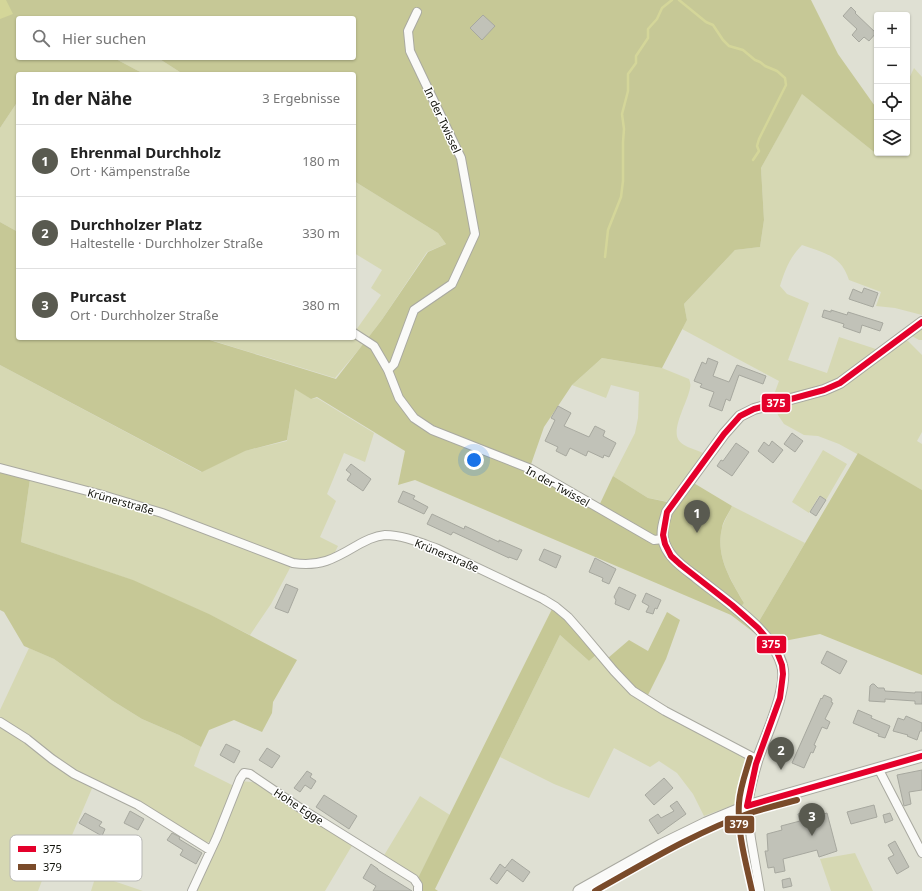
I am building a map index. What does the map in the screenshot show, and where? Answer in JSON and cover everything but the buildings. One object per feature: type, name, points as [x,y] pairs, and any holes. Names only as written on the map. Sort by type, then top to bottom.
[{"type":"main road","points":[[579,891],[660,845],[706,823],[747,806],[922,756]]},
{"type":"street","name":"In der Twissel","points":[[388,370],[394,364],[414,310],[452,284],[475,234],[461,158],[410,51],[408,31],[418,12]]},
{"type":"street","points":[[760,891],[750,839],[747,806],[749,791],[758,760],[782,690],[784,677],[783,667],[780,657],[770,641],[752,622],[672,557],[663,539],[664,523],[667,512],[724,434],[740,416],[754,409],[824,390],[840,383],[922,322]]},
{"type":"street","name":"In der Twissel","points":[[356,334],[374,346],[388,370],[399,398],[414,418],[432,430],[531,469],[654,540],[663,539]]},
{"type":"street","name":"Krünerstraße","points":[[0,468],[162,512],[293,563],[310,565],[325,562],[365,541],[385,535],[401,537],[438,549],[543,599],[556,607],[568,617],[632,691],[758,760]]},
{"type":"street","points":[[0,722],[27,739],[74,774],[138,805],[210,850]]},
{"type":"street","points":[[878,768],[922,853]]},
{"type":"street","name":"Hohe Egge","points":[[192,891],[217,837],[240,779],[244,773],[250,774],[300,808],[414,880],[418,886],[418,891]]},
{"type":"shaded area","points":[[0,0],[811,0],[838,54],[874,105],[874,152],[802,94],[761,168],[764,220],[760,247],[735,250],[684,304],[687,320],[662,368],[602,358],[572,385],[544,427],[529,470],[597,510],[613,476],[648,498],[677,504],[692,482],[732,506],[723,525],[720,538],[722,558],[729,577],[744,603],[735,614],[765,641],[731,615],[415,480],[398,485],[405,451],[317,397],[311,399],[295,389],[287,440],[245,451],[202,472],[0,365],[0,222],[16,231],[16,340],[209,340],[336,379],[381,321],[428,252],[446,244],[438,233],[356,182],[356,72],[180,72],[161,60],[356,60],[356,16],[16,16],[16,60],[118,60],[140,72],[16,72],[16,104],[0,128]]},
{"type":"shaded area","points":[[0,0],[6,0],[13,14],[0,19]]},
{"type":"shaded area","points":[[118,60],[161,60],[180,72],[140,72]]},
{"type":"shaded area","points":[[914,68],[922,77],[922,315],[895,308],[876,306],[881,292],[849,280],[841,265],[831,256],[802,245],[788,264],[780,286],[787,294],[809,303],[788,360],[827,373],[839,337],[879,350],[832,383],[772,400],[779,381],[682,329],[687,320],[684,304],[735,250],[760,247],[764,220],[761,168],[802,93],[874,152],[874,156],[910,156],[910,77]]},
{"type":"shaded area","points":[[16,104],[16,231],[0,222],[0,128]]},
{"type":"shaded area","points":[[356,182],[438,233],[446,244],[427,252],[381,321],[367,339],[356,330],[381,295],[371,288],[382,270],[356,254]]},
{"type":"shaded area","points":[[922,326],[922,340],[910,335]]},
{"type":"shaded area","points":[[356,336],[366,341],[335,378],[211,340],[356,340]]},
{"type":"shaded area","points":[[903,341],[908,341],[922,355],[922,432],[917,441],[922,444],[922,490],[839,444],[818,436],[804,435],[784,424],[776,409],[778,406],[813,397]]},
{"type":"shaded area","points":[[602,358],[662,368],[689,379],[689,393],[677,428],[678,439],[690,448],[705,454],[670,502],[648,498],[613,476],[635,433],[638,418],[639,392],[611,385],[606,398],[572,385]]},
{"type":"shaded area","points":[[0,365],[201,472],[244,451],[287,441],[295,388],[311,399],[317,398],[374,433],[365,462],[344,453],[327,494],[336,501],[320,537],[338,546],[334,554],[309,561],[292,559],[159,508],[0,465]]},
{"type":"shaded area","points":[[823,450],[847,464],[826,500],[819,496],[809,513],[792,502]]},
{"type":"shaded area","points":[[858,453],[922,490],[922,675],[820,634],[779,642],[758,623]]},
{"type":"shaded area","points":[[0,472],[30,479],[21,542],[133,580],[209,614],[297,660],[273,702],[272,713],[262,732],[234,720],[209,730],[201,747],[179,735],[142,719],[113,701],[54,659],[24,646],[4,612],[0,610]]},
{"type":"shaded area","points":[[30,479],[152,513],[291,566],[271,604],[250,635],[208,614],[132,580],[21,542]]},
{"type":"shaded area","points":[[732,506],[805,543],[758,623],[739,609],[744,603],[729,577],[722,558],[720,538],[722,528]]},
{"type":"shaded area","points":[[552,609],[565,619],[596,655],[589,661],[560,635],[435,889],[438,891],[420,891],[419,876]]},
{"type":"shaded area","points":[[667,612],[680,620],[666,659],[647,697],[636,689],[608,658],[629,640],[648,651]]},
{"type":"shaded area","points":[[560,635],[589,661],[596,655],[621,685],[640,701],[750,759],[751,766],[742,795],[736,804],[704,816],[693,794],[677,773],[659,761],[650,767],[614,748],[589,798],[554,784],[500,757]]},
{"type":"shaded area","points":[[29,648],[54,659],[113,701],[142,719],[179,735],[201,747],[194,766],[234,786],[212,841],[206,843],[75,772],[0,719],[0,710]]},
{"type":"shaded area","points":[[0,725],[93,786],[72,835],[10,835],[10,881],[42,881],[38,891],[0,891]]},
{"type":"shaded area","points":[[241,781],[261,783],[353,844],[325,891],[194,891]]},
{"type":"shaded area","points":[[420,796],[450,815],[419,876],[420,884],[383,857]]},
{"type":"shaded area","points":[[855,853],[873,891],[831,891],[820,859]]},
{"type":"shaded area","points":[[94,881],[114,881],[143,891],[91,891]]},
{"type":"waterway","points":[[605,257],[608,230],[621,197],[623,181],[624,129],[622,114],[628,91],[628,74],[636,63],[636,56],[648,38],[648,29],[657,19],[662,8],[672,0]]},
{"type":"waterway","points":[[679,0],[706,22],[713,25],[729,46],[743,50],[755,60],[777,71],[785,78],[786,85],[759,139],[757,146],[759,151],[753,160]]},
{"type":"transit line","name":"375","points":[[747,806],[756,764],[780,698],[783,674],[782,665],[777,652],[758,628],[671,556],[665,544],[663,535],[667,512],[724,434],[740,416],[754,409],[824,390],[840,383],[922,322]]},
{"type":"transit line","name":"375","points":[[747,806],[922,756]]},
{"type":"transit line","name":"379","points":[[750,758],[743,780],[739,803],[739,825],[742,847],[752,891]]},
{"type":"transit line","name":"379","points":[[595,891],[710,829],[750,813],[797,800]]},
{"type":"place","name":"Ehrenmal Durchholz","points":[[697,533]]},
{"type":"place","name":"Durchholzer Platz","points":[[781,770]]},
{"type":"place","name":"Purcast","points":[[812,836]]}]
